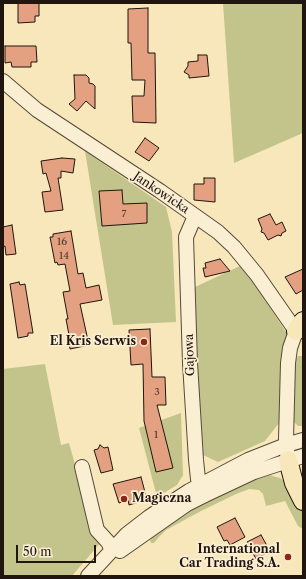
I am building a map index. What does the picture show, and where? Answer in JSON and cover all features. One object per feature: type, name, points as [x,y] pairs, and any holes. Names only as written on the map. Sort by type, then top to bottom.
[{"type":"main road","points":[[292,454],[294,482],[303,501]]},
{"type":"street","name":"Jankowicka","points":[[3,81],[20,97],[43,114],[160,190],[224,238],[234,247],[299,326]]},
{"type":"street","name":"Gajowa","points":[[195,216],[186,237],[190,364],[195,448],[197,472],[202,490]]},
{"type":"street","points":[[292,454],[288,357],[292,341],[299,326]]},
{"type":"street","points":[[88,576],[127,534],[149,517],[202,490],[241,478],[292,454],[303,440]]},
{"type":"street","points":[[82,467],[97,530],[112,550]]},
{"type":"street","points":[[103,560],[125,548],[187,504],[202,490]]},
{"type":"green space","points":[[223,3],[303,3],[303,133],[234,163]]},
{"type":"green space","points":[[85,151],[166,207],[172,232],[176,322],[113,325]]},
{"type":"green space","points":[[242,265],[288,335],[281,362],[279,423],[265,441],[218,462],[201,454],[193,288]]},
{"type":"green space","points":[[298,356],[303,356],[303,426],[298,426],[294,422],[295,361]]},
{"type":"green space","points":[[45,364],[61,445],[69,443],[76,468],[74,468],[92,526],[101,542],[72,576],[3,576],[3,369]]},
{"type":"green space","points":[[181,413],[183,475],[177,485],[157,497],[139,428]]},
{"type":"green space","points":[[269,475],[280,478],[286,482],[295,501],[303,512],[303,529],[298,526],[285,501],[266,506],[263,494],[259,490],[249,489],[201,511],[166,530],[154,543],[151,543],[150,540],[155,530],[207,500],[254,479]]},
{"type":"building","points":[[18,3],[39,3],[39,16],[35,16],[35,22],[18,23]]},
{"type":"building","points":[[148,8],[148,53],[155,53],[156,123],[133,122],[132,96],[144,96],[145,80],[132,80],[131,43],[128,43],[128,9]]},
{"type":"building","points":[[5,46],[36,46],[37,62],[31,62],[31,67],[12,67],[11,62],[5,63]]},
{"type":"building","points":[[198,55],[207,55],[209,76],[189,78],[189,75],[184,72],[188,66],[188,62],[198,61]]},
{"type":"building","points":[[74,75],[86,75],[89,78],[89,83],[95,86],[95,109],[86,101],[77,111],[69,104],[75,99]]},
{"type":"building","points":[[145,138],[159,148],[149,161],[135,152]]},
{"type":"building","points":[[62,158],[75,159],[73,173],[61,171],[61,178],[58,178],[63,210],[45,212],[42,192],[51,191],[46,173],[43,174],[41,161]]},
{"type":"building","points":[[204,178],[215,178],[215,202],[194,200],[194,184],[204,184]]},
{"type":"building","points":[[122,190],[123,204],[147,203],[147,223],[102,226],[99,191]]},
{"type":"building","points":[[270,214],[276,225],[282,222],[286,231],[282,233],[281,236],[278,235],[268,240],[264,233],[261,232],[262,229],[258,219]]},
{"type":"building","points":[[12,225],[16,254],[6,255],[5,246],[3,247],[3,227]]},
{"type":"building","points":[[71,231],[78,274],[83,273],[86,288],[99,285],[102,300],[80,304],[89,345],[70,349],[66,319],[68,319],[63,292],[70,291],[65,264],[58,265],[57,262],[55,263],[50,237],[53,237],[53,234]]},
{"type":"building","points":[[220,259],[230,271],[205,277],[203,268],[206,268],[205,263]]},
{"type":"building","points":[[303,269],[303,290],[296,294],[285,277]]},
{"type":"building","points":[[19,282],[20,285],[25,284],[33,333],[28,333],[28,336],[18,338],[10,284]]},
{"type":"building","points":[[150,329],[152,377],[165,377],[166,405],[157,405],[173,468],[156,472],[144,421],[143,364],[131,365],[129,330]]},
{"type":"building","points":[[100,445],[104,448],[108,447],[113,470],[101,473],[94,450],[98,449]]},
{"type":"building","points":[[141,477],[146,496],[142,497],[142,501],[129,505],[128,500],[119,503],[113,484]]},
{"type":"building","points":[[235,518],[245,537],[230,545],[227,540],[224,541],[217,527]]},
{"type":"building","points":[[261,535],[270,551],[256,559],[247,542]]},
{"type":"place","name":"El Kris Serwis","points":[[144,342]]},
{"type":"place","name":"Magiczna","points":[[124,499]]},
{"type":"place","name":"International Car Trading S.A.","points":[[288,557]]}]
